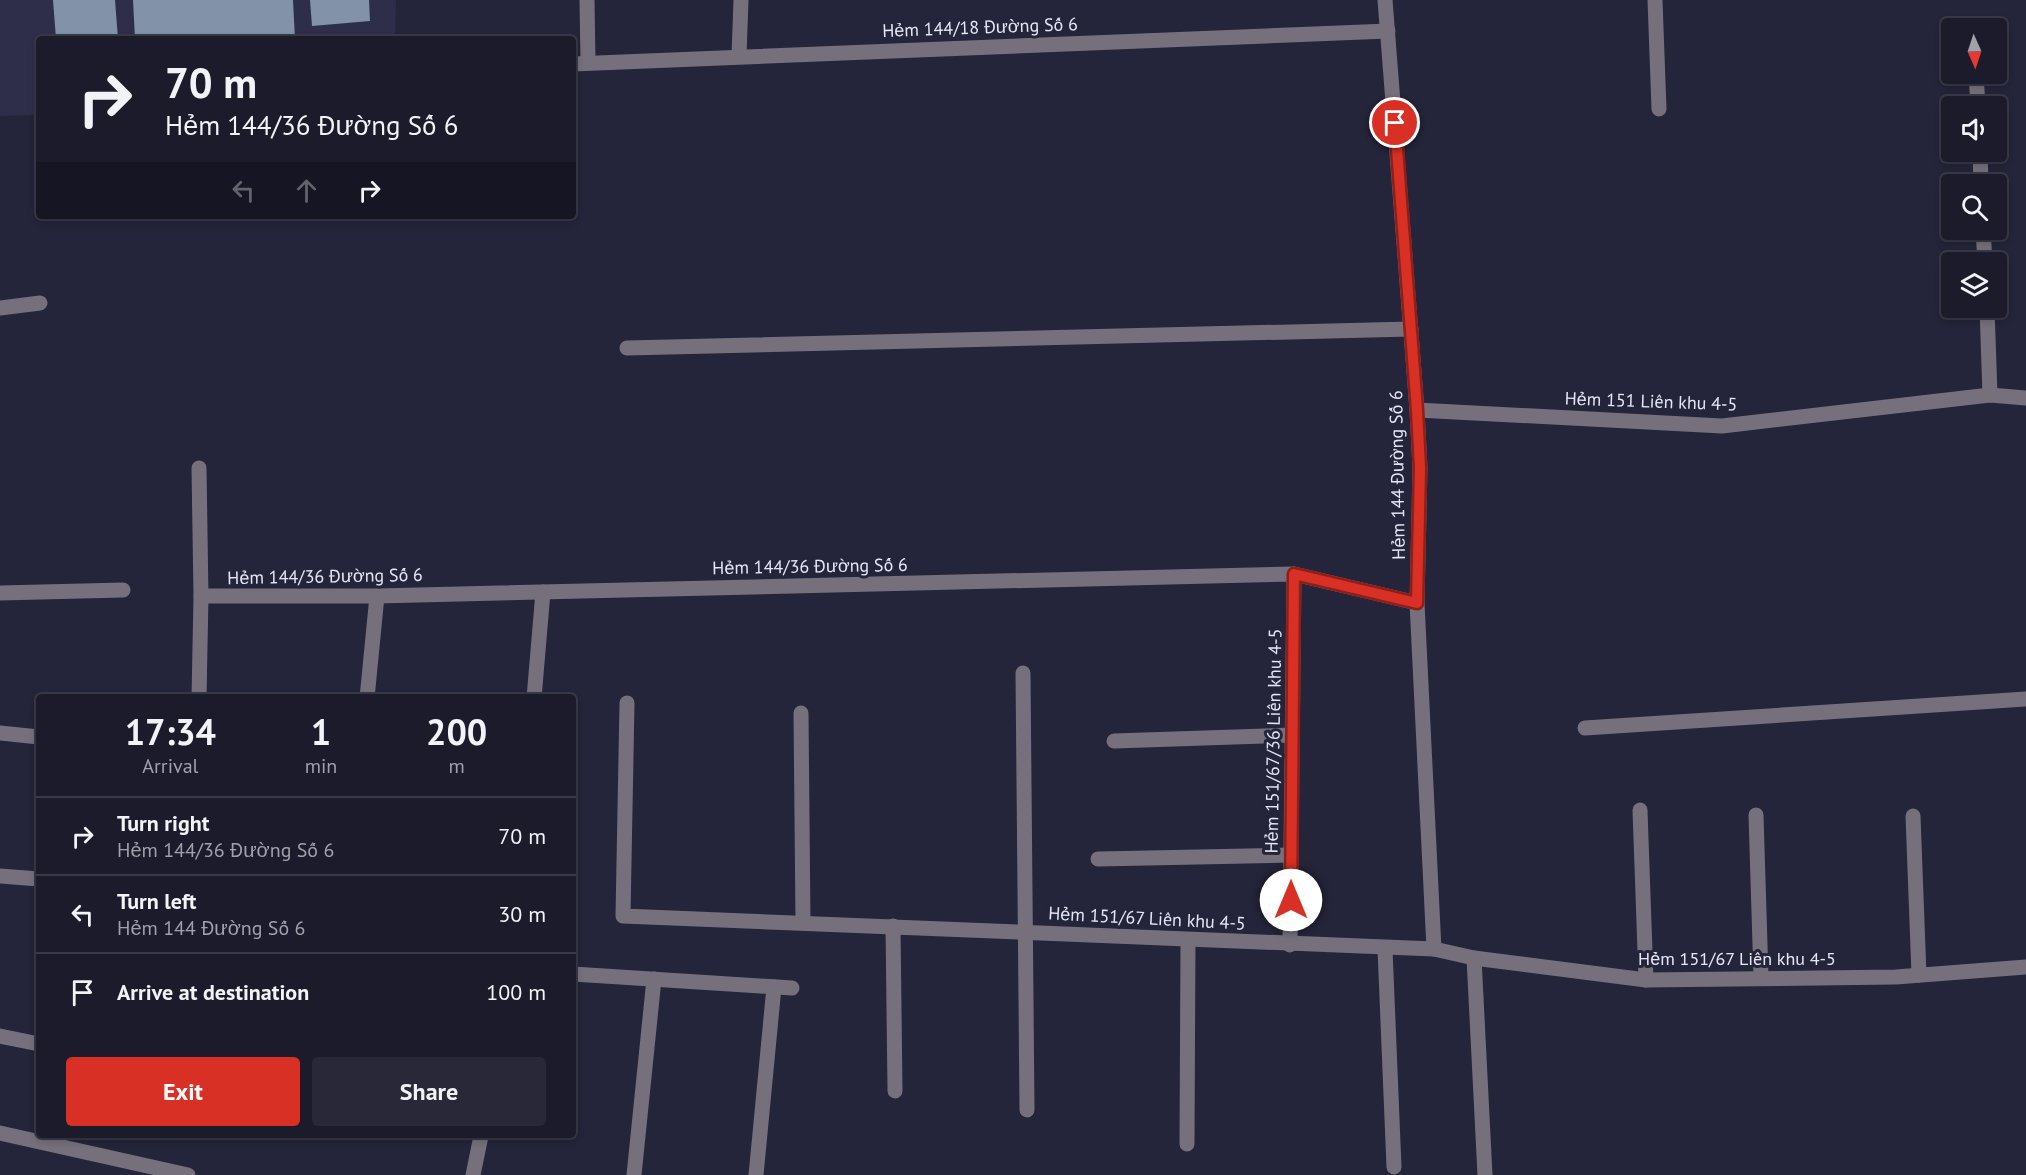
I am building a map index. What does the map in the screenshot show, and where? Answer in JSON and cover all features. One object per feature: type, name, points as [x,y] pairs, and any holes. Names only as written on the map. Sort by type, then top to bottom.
[{"type":"street","points":[[580,63],[587,0]]},
{"type":"street","points":[[739,56],[741,0]]},
{"type":"street","name":"Hẻm 144 Đường Số 6","points":[[1385,0],[1420,468],[1417,603],[1434,949]]},
{"type":"street","points":[[1655,0],[1659,109]]},
{"type":"street","name":"Hẻm 144/18 Đường Số 6","points":[[580,63],[1388,31]]},
{"type":"street","points":[[0,308],[40,303]]},
{"type":"street","points":[[1987,318],[1990,395]]},
{"type":"street","points":[[627,348],[1411,329]]},
{"type":"street","name":"Hẻm 151 Liên khu 4-5","points":[[1417,410],[1722,426],[1990,395],[2026,398]]},
{"type":"street","points":[[199,468],[200,694]]},
{"type":"street","name":"Hẻm 144/36 Đường Số 6","points":[[201,596],[377,596],[1294,574],[1417,603]]},
{"type":"street","name":"Hẻm 151/67/36 Liên khu 4-5","points":[[1290,945],[1294,574]]},
{"type":"street","points":[[0,593],[123,590]]},
{"type":"street","points":[[534,694],[543,592]]},
{"type":"street","points":[[367,694],[377,596]]},
{"type":"street","points":[[1023,673],[1027,1110]]},
{"type":"street","points":[[1585,728],[2026,699]]},
{"type":"street","name":"Hẻm 151/67 Liên khu 4-5","points":[[627,703],[623,916],[1385,949],[1434,949],[1474,958],[1646,980],[1919,975],[2026,967]]},
{"type":"street","points":[[801,713],[803,922]]},
{"type":"street","points":[[0,733],[36,737]]},
{"type":"street","points":[[1114,741],[1292,735]]},
{"type":"street","points":[[1640,810],[1646,980]]},
{"type":"street","points":[[1756,814],[1761,977]]},
{"type":"street","points":[[1913,816],[1919,975]]},
{"type":"street","points":[[1098,859],[1291,855]]},
{"type":"street","points":[[0,876],[36,879]]},
{"type":"street","points":[[893,926],[895,1091]]},
{"type":"street","points":[[1187,1144],[1188,940]]},
{"type":"street","points":[[1385,949],[1394,1167]]},
{"type":"street","points":[[1474,958],[1485,1175]]},
{"type":"street","points":[[576,974],[792,988]]},
{"type":"street","points":[[634,1175],[654,979]]},
{"type":"street","points":[[756,1175],[774,987]]},
{"type":"street","points":[[0,1036],[36,1043]]},
{"type":"street","points":[[0,1133],[188,1175]]},
{"type":"street","points":[[473,1175],[481,1138]]},
{"type":"shaded area","points":[[0,0],[396,0],[395,36],[36,36],[36,115],[0,116]]},
{"type":"building","points":[[53,0],[115,0],[118,36],[56,36]]},
{"type":"building","points":[[133,0],[293,0],[295,36],[135,36]]},
{"type":"building","points":[[310,0],[369,0],[370,21],[312,26]]},
{"type":"route","points":[[1291,900],[1294,574],[1417,603],[1420,468],[1395,123]]}]
